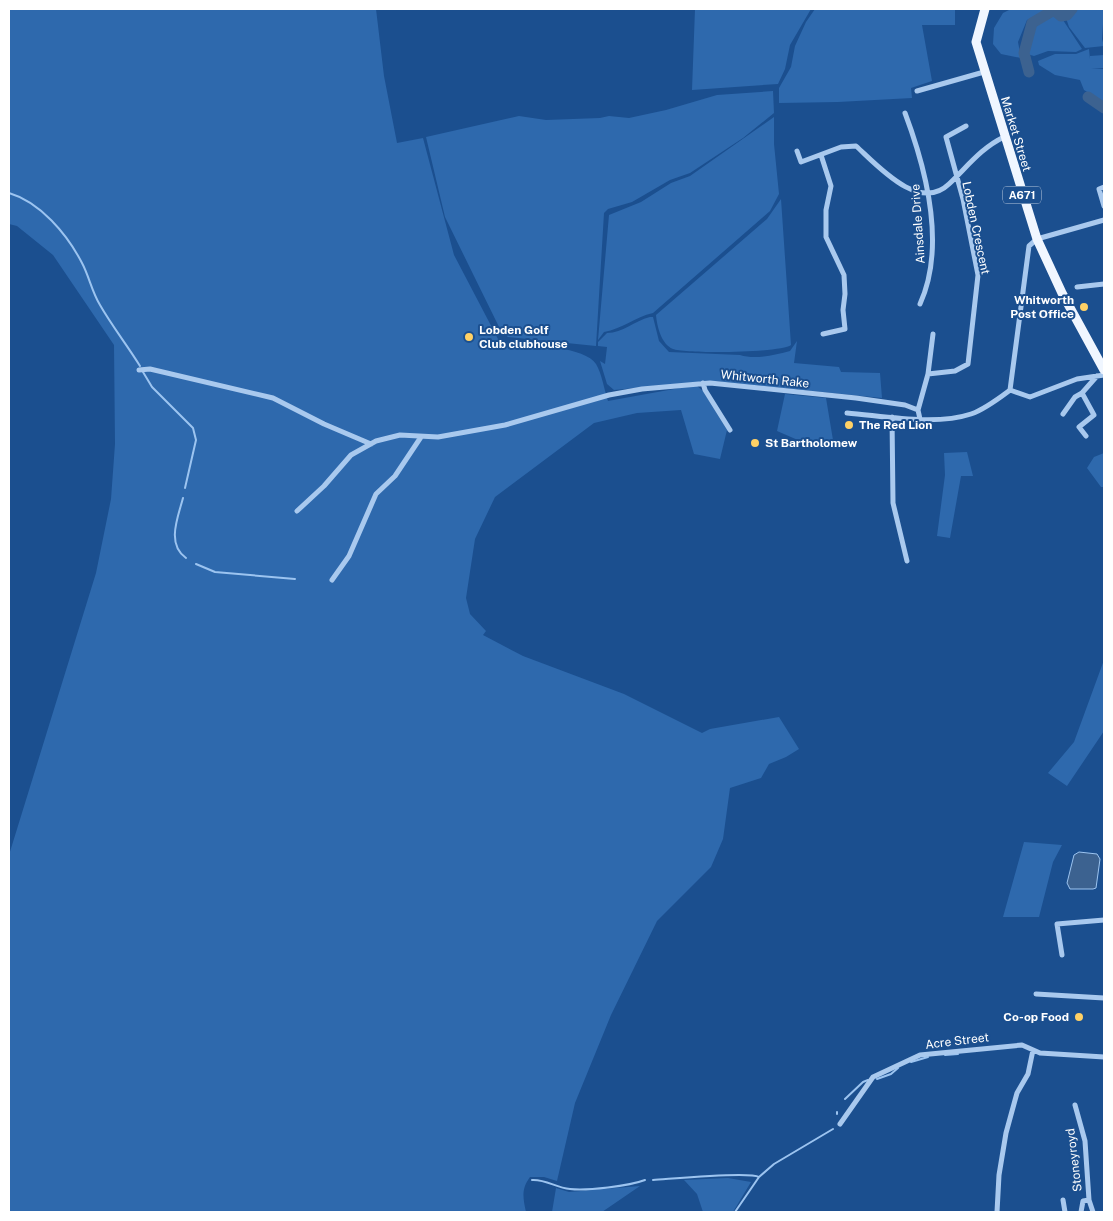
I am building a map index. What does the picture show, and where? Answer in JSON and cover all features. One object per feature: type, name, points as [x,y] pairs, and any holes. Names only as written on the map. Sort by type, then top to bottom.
[{"type":"main road","name":"Market Street","points":[[985,9],[976,42],[1004,137],[1037,240],[1100,373]]},
{"type":"street","points":[[917,91],[984,72]]},
{"type":"street","name":"Ainsdale Drive","points":[[905,113],[920,151],[928,194],[933,265],[920,304]]},
{"type":"street","name":"Lobden Crescent","points":[[928,374],[955,371],[968,364],[978,275],[963,199],[955,177],[946,137],[966,126]]},
{"type":"street","points":[[798,151],[801,162],[841,147],[856,146],[908,190],[928,194],[947,186],[990,144],[1004,137]]},
{"type":"street","points":[[821,155],[831,186],[826,210],[826,237],[844,275],[845,294],[843,310],[845,330],[823,334]]},
{"type":"street","points":[[1102,188],[1104,206]]},
{"type":"street","points":[[847,413],[920,419],[970,414],[992,403],[1010,390],[1029,246],[1037,240],[1104,220]]},
{"type":"street","points":[[1077,286],[1104,284]]},
{"type":"street","points":[[920,419],[918,410],[928,374],[933,334]]},
{"type":"street","points":[[139,370],[150,369],[272,398],[324,424],[371,444]]},
{"type":"street","points":[[1010,390],[1030,397],[1077,379],[1100,373],[1104,375]]},
{"type":"street","points":[[1063,414],[1075,397],[1082,393],[1100,373]]},
{"type":"street","points":[[703,383],[705,390],[730,430]]},
{"type":"street","name":"Whitworth Rake","points":[[297,511],[324,486],[351,455],[371,444],[400,435],[438,437],[505,425],[609,394],[703,383],[905,404],[918,410]]},
{"type":"street","points":[[1082,393],[1094,415],[1079,426],[1086,436]]},
{"type":"street","points":[[892,417],[892,486],[907,561]]},
{"type":"street","points":[[332,580],[349,556],[376,494],[395,476],[421,437]]},
{"type":"street","points":[[1062,955],[1057,924],[1104,920]]},
{"type":"street","points":[[1036,994],[1104,998]]},
{"type":"street","name":"Acre Street","points":[[840,1124],[873,1076],[920,1055],[1005,1045],[1022,1045],[1040,1053],[1104,1057]]},
{"type":"street","points":[[996,1212],[999,1175],[1006,1133],[1017,1093],[1028,1074],[1033,1050]]},
{"type":"street","name":"Stoneyroyd","points":[[1075,1105],[1085,1141],[1089,1200],[1093,1212]]},
{"type":"street","points":[[1063,1200],[1065,1212]]},
{"type":"street","points":[[1081,1212],[1081,1204],[1089,1200]]},
{"type":"shaded area","points":[[9,9],[376,9],[384,76],[397,143],[423,138],[454,255],[498,339],[504,343],[553,347],[580,353],[590,358],[598,368],[608,401],[696,385],[703,391],[727,430],[720,459],[694,454],[681,410],[637,413],[594,423],[495,497],[475,539],[466,598],[470,614],[486,631],[483,635],[523,656],[624,694],[702,733],[710,729],[779,717],[799,749],[769,764],[761,778],[730,788],[723,839],[711,867],[657,921],[611,1015],[575,1103],[557,1181],[544,1177],[530,1177],[525,1186],[524,1194],[526,1212],[9,1212],[9,855],[96,573],[111,499],[115,444],[114,345],[53,255],[17,226],[9,224]]},
{"type":"shaded area","points":[[695,9],[811,9],[790,45],[785,69],[778,84],[692,90]]},
{"type":"shaded area","points":[[815,9],[955,9],[955,25],[922,25],[932,81],[911,88],[912,98],[779,103],[779,88],[791,67],[795,46],[806,22]]},
{"type":"shaded area","points":[[1011,9],[1053,9],[1027,20],[1018,42],[1021,58],[1001,54],[993,44],[994,28],[1003,13]]},
{"type":"shaded area","points":[[1076,9],[1104,9],[1102,39],[1104,46],[1085,48],[1069,27],[1066,18]]},
{"type":"shaded area","points":[[1054,13],[1063,20],[1082,49],[1076,52],[1048,51],[1034,56],[1027,54],[1035,27]]},
{"type":"shaded area","points":[[1089,49],[1090,59],[1090,56],[1104,55],[1104,68],[1091,69],[1104,69],[1104,102],[1084,90],[1080,80],[1055,75],[1039,65],[1038,61],[1055,54],[1076,54]]},
{"type":"shaded area","points":[[773,91],[774,113],[743,138],[690,173],[670,180],[632,202],[608,209],[604,213],[596,346],[508,337],[501,331],[445,217],[426,137],[519,116],[546,120],[609,116],[629,118],[666,110],[717,95]]},
{"type":"shaded area","points":[[774,117],[774,144],[779,194],[770,211],[653,313],[604,332],[598,340],[609,215],[641,202],[671,183],[690,176]]},
{"type":"shaded area","points":[[781,199],[791,345],[770,350],[733,352],[681,351],[669,347],[660,334],[656,315],[767,219]]},
{"type":"shaded area","points":[[653,317],[659,341],[669,352],[758,357],[790,351],[797,341],[794,363],[839,367],[841,372],[880,373],[882,398],[713,381],[614,390],[607,384],[600,361],[605,364],[607,347],[598,346],[598,342],[607,333],[618,331]]},
{"type":"shaded area","points":[[785,394],[826,398],[834,446],[814,447],[777,431]]},
{"type":"shaded area","points":[[967,452],[973,476],[961,476],[950,538],[937,536],[945,475],[944,453]]},
{"type":"shaded area","points":[[1104,453],[1104,487],[1101,487],[1087,468],[1094,457]]},
{"type":"shaded area","points":[[1104,660],[1104,731],[1067,786],[1048,773],[1074,742]]},
{"type":"shaded area","points":[[1024,842],[1062,845],[1053,862],[1039,917],[1003,917]]},
{"type":"shaded area","points":[[1079,852],[1097,854],[1100,859],[1096,888],[1070,889],[1067,883],[1074,855]]},
{"type":"shaded area","points":[[728,1178],[751,1182],[733,1212],[703,1212],[697,1194],[684,1180]]},
{"type":"shaded area","points":[[640,1186],[602,1212],[552,1212],[556,1188],[569,1192]]},
{"type":"waterway","points":[[1029,72],[1024,53],[1032,23],[1054,10],[1061,16],[1067,15],[1072,9]]},
{"type":"waterway","points":[[1088,97],[1104,108]]},
{"type":"waterway","points":[[9,193],[20,197],[42,211],[69,241],[87,273],[100,305],[140,366]]},
{"type":"waterway","points":[[143,372],[152,387],[193,428],[196,440],[185,488]]},
{"type":"waterway","points":[[183,498],[176,522],[175,538],[176,545],[186,558]]},
{"type":"waterway","points":[[196,564],[215,572],[295,579]]},
{"type":"waterway","points":[[945,1055],[958,1054]]},
{"type":"waterway","points":[[911,1062],[928,1057]]},
{"type":"waterway","points":[[877,1079],[891,1074],[898,1068]]},
{"type":"waterway","points":[[845,1099],[863,1082],[868,1080]]},
{"type":"waterway","points":[[735,1212],[759,1177],[774,1164],[833,1129]]},
{"type":"waterway","points":[[653,1180],[726,1175],[752,1175],[759,1177]]},
{"type":"waterway","points":[[532,1180],[577,1189],[597,1189],[645,1180]]},
{"type":"place","name":"Whitworth Post Office","points":[[1084,307]]},
{"type":"place","name":"Lobden Golf Club clubhouse","points":[[469,337]]},
{"type":"place","name":"The Red Lion","points":[[849,425]]},
{"type":"place","name":"St Bartholomew","points":[[755,443]]},
{"type":"place","name":"Co-op Food","points":[[1079,1017]]}]
